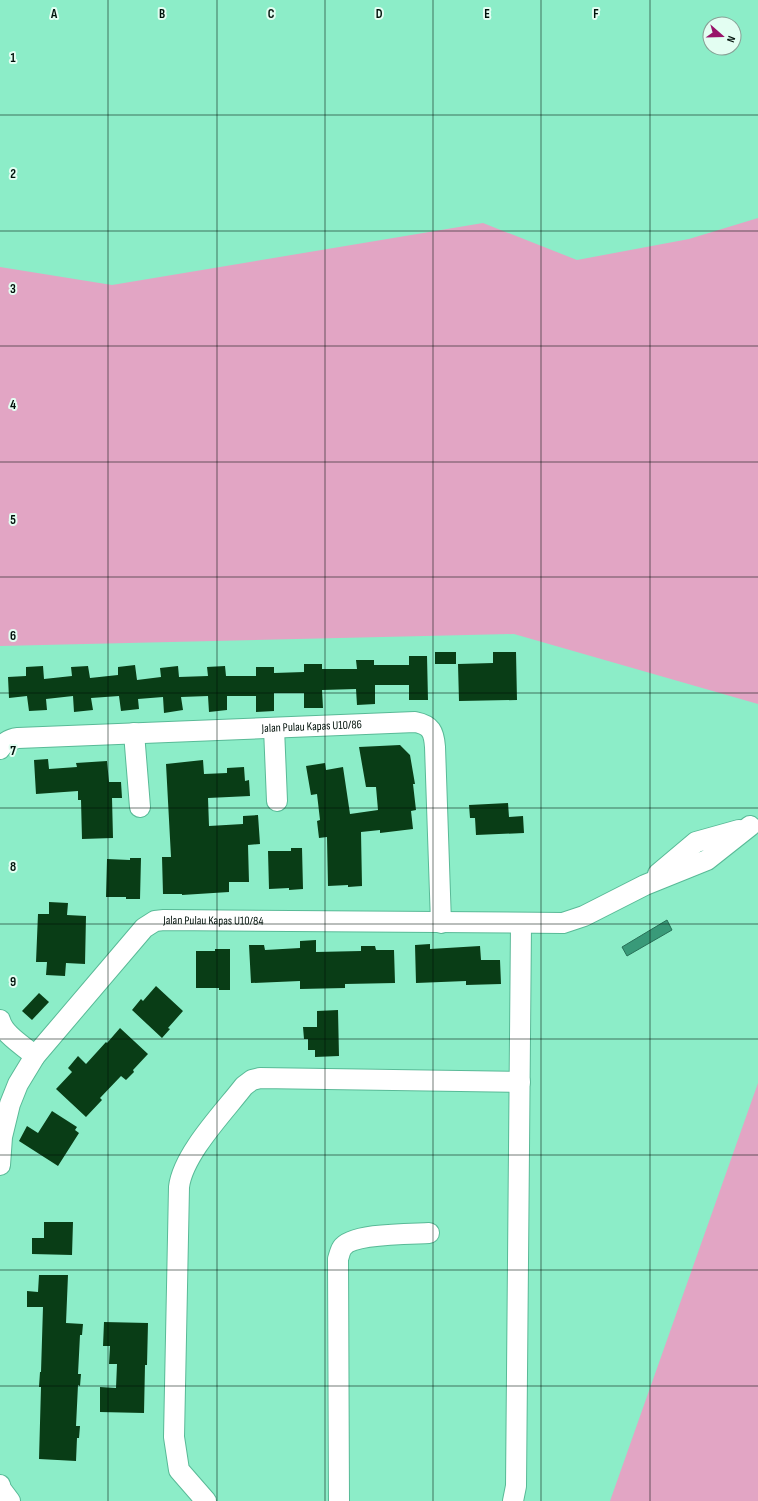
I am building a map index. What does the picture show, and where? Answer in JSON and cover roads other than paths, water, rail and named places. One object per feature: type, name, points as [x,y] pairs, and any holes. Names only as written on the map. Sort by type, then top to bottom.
[{"type":"street","name":"Jalan Pulau Kapas U10/86","points":[[0,749],[3,744],[10,739],[18,738],[415,722],[425,724],[431,729],[434,736],[435,747],[441,923]]},
{"type":"street","points":[[274,728],[277,801]]},
{"type":"street","points":[[134,733],[140,807]]},
{"type":"street","name":"Jalan Pulau Kapas U10/84","points":[[0,1165],[2,1138],[10,1104],[18,1084],[35,1056],[144,928],[155,921],[521,924],[563,923],[584,916],[644,885],[696,842],[754,825]]},
{"type":"street","points":[[513,1501],[516,1486],[521,924]]},
{"type":"street","points":[[0,1020],[1,1025],[35,1056]]},
{"type":"street","points":[[206,1501],[179,1470],[174,1437],[179,1187],[180,1176],[194,1150],[244,1086],[252,1080],[260,1078],[520,1082]]},
{"type":"street","points":[[339,1501],[338,1259],[342,1247],[350,1240],[366,1237],[429,1233]]},
{"type":"street","points":[[0,1485],[10,1501]]}]
